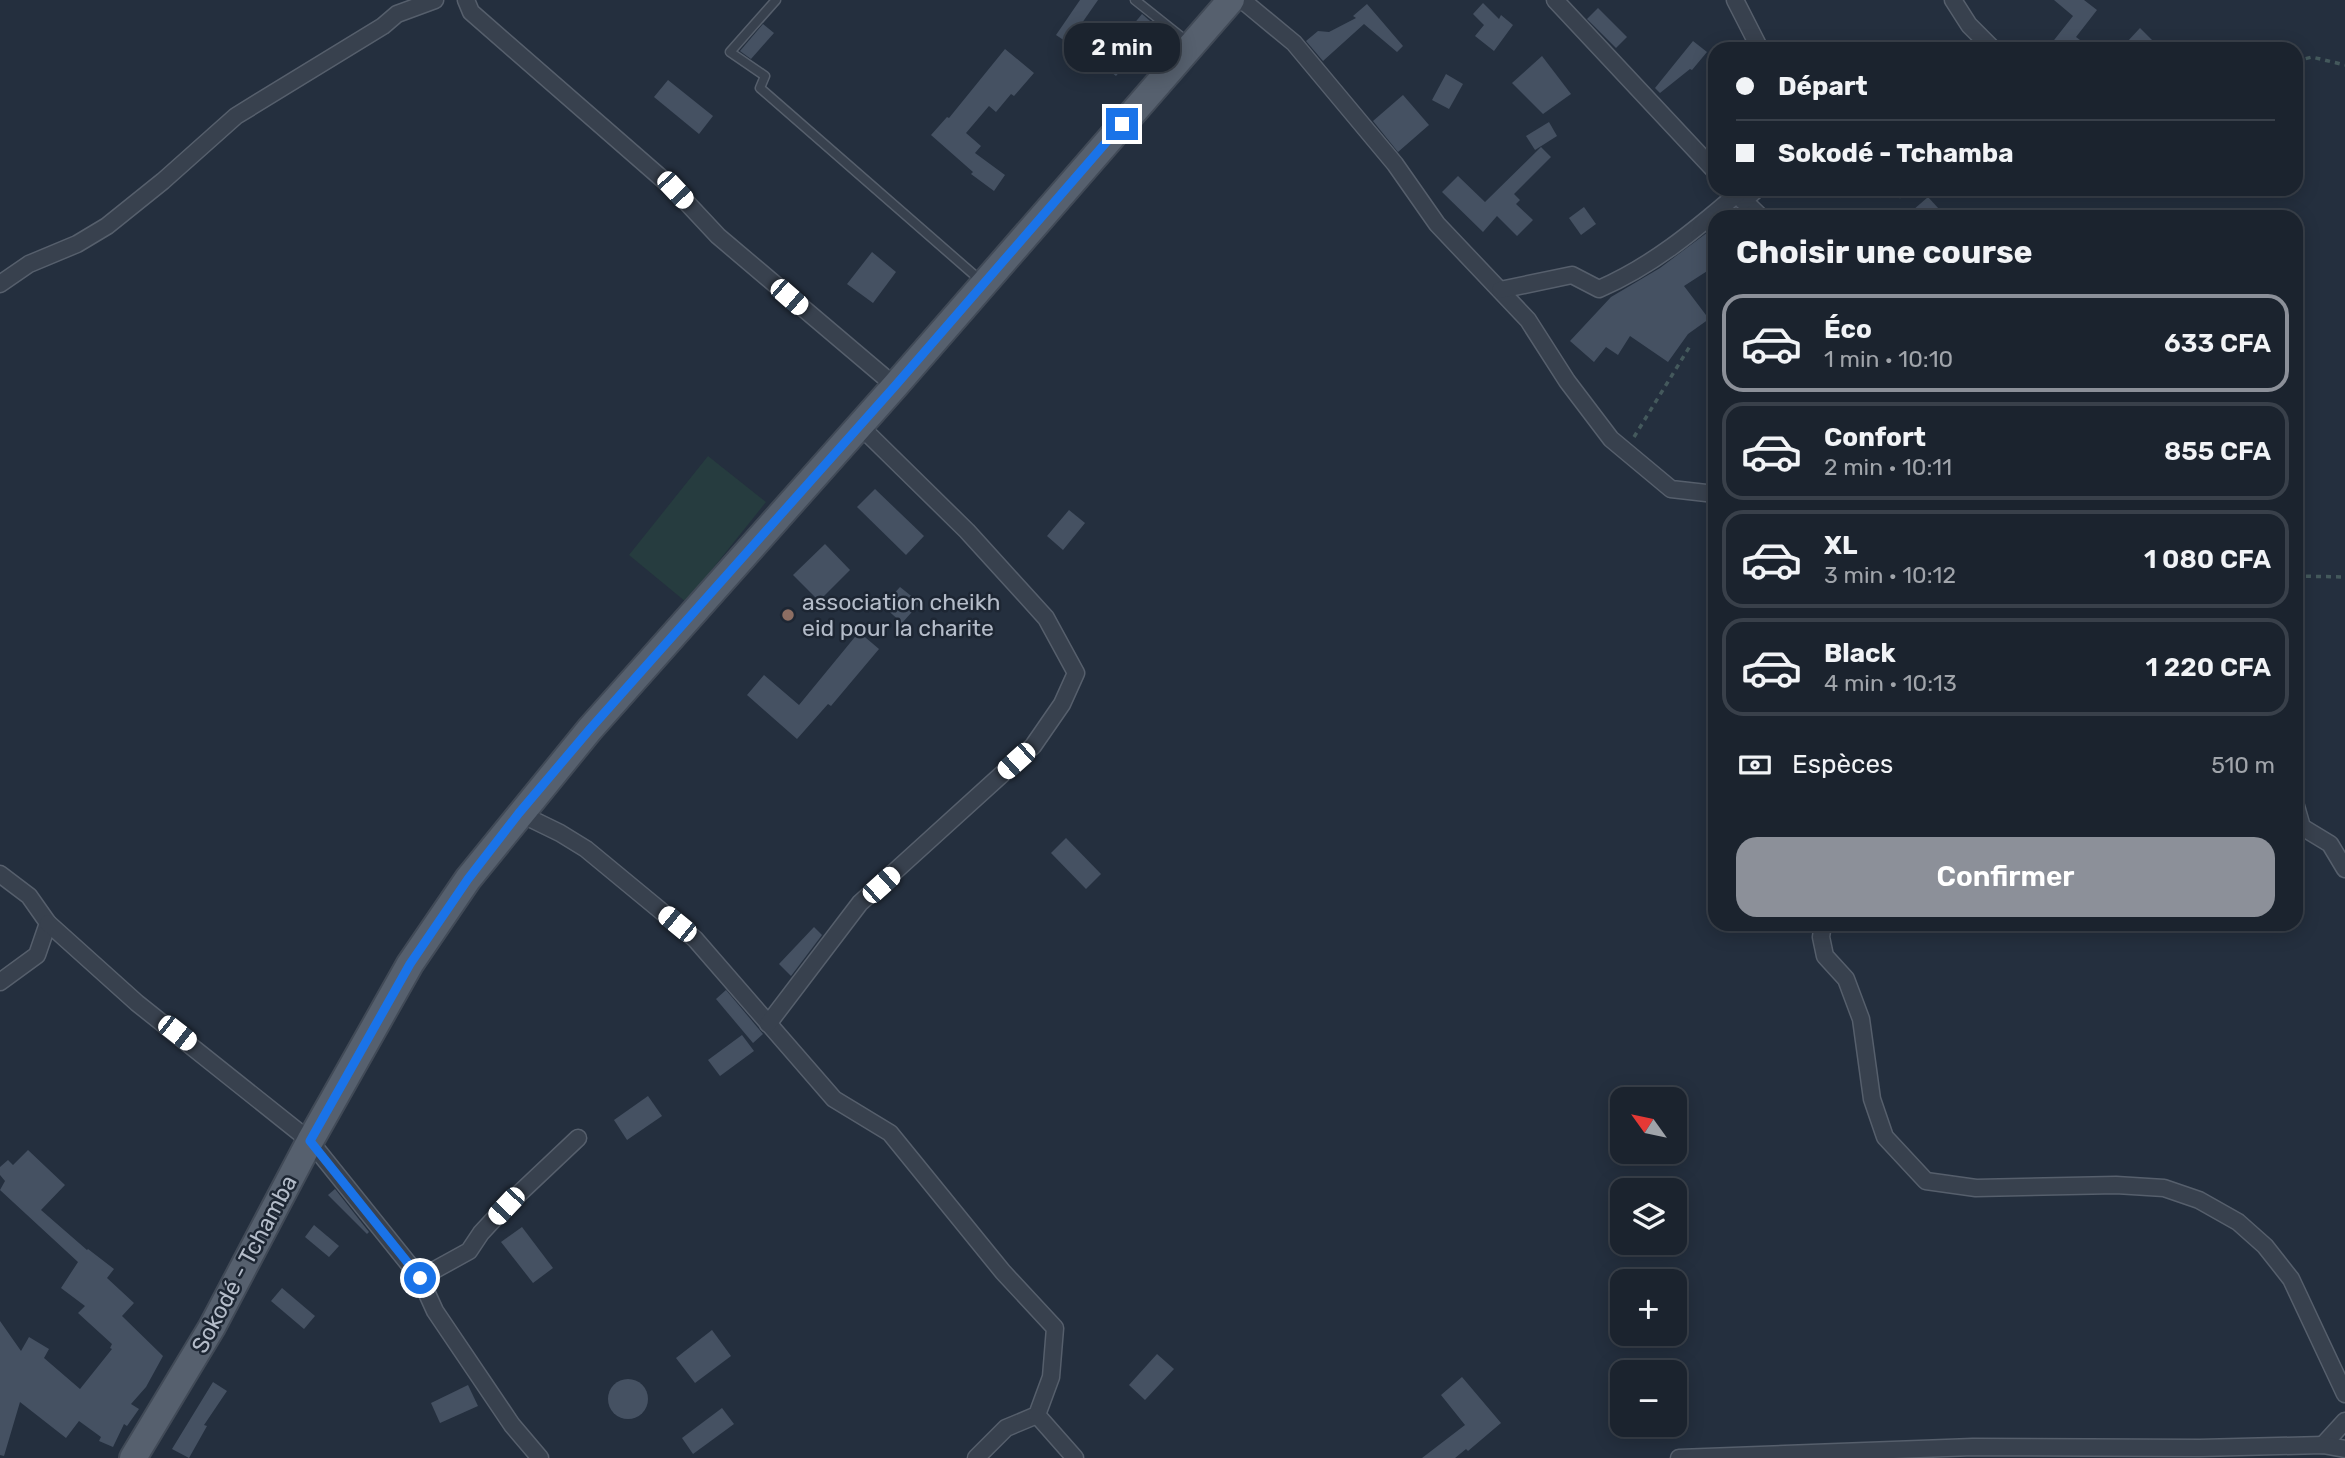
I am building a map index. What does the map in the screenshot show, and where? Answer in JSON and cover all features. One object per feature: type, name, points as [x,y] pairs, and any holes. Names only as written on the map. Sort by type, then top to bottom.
[{"type":"main road","name":"Sokodé - Tchamba","points":[[133,1458],[212,1326],[310,1141],[410,964],[468,879],[590,729],[860,426],[1231,0]]},
{"type":"street","points":[[0,284],[29,264],[77,244],[107,226],[236,116],[383,26],[397,14],[435,0]]},
{"type":"street","points":[[466,0],[471,12],[675,190],[718,236],[895,386]]},
{"type":"street","points":[[1242,0],[1294,43],[1395,164],[1437,224],[1528,320],[1567,381],[1611,439],[1671,489],[1708,493]]},
{"type":"street","points":[[1555,0],[1708,164]]},
{"type":"street","points":[[1735,0],[1756,42]]},
{"type":"street","points":[[1953,0],[1969,25],[1986,42]]},
{"type":"street","points":[[1719,210],[1735,196]]},
{"type":"street","points":[[1739,196],[1754,210]]},
{"type":"street","points":[[1500,290],[1572,275],[1599,289],[1622,279],[1684,240],[1708,219]]},
{"type":"street","points":[[768,1024],[860,903],[1033,746],[1062,704],[1076,673],[1046,618],[967,531],[860,426]]},
{"type":"street","points":[[519,813],[560,832],[586,849],[695,939],[834,1099],[890,1133],[1003,1272],[1055,1328],[1051,1377],[1038,1415],[1006,1428],[976,1458]]},
{"type":"street","points":[[2303,828],[2330,844],[2345,869]]},
{"type":"street","points":[[0,874],[29,897],[48,923],[137,1003],[310,1141],[420,1278],[435,1311],[512,1425],[540,1458]]},
{"type":"street","points":[[0,982],[37,955],[48,923]]},
{"type":"street","points":[[1822,931],[1825,956],[1846,979],[1861,1019],[1872,1099],[1885,1137],[1926,1181],[1976,1188],[2164,1188],[2199,1200],[2238,1222],[2265,1247],[2291,1279],[2345,1394]]},
{"type":"street","points":[[420,1278],[469,1251],[481,1233],[506,1206],[578,1138]]},
{"type":"street","points":[[1038,1415],[1076,1458]]},
{"type":"street","points":[[2323,1445],[2345,1421]]},
{"type":"street","points":[[1679,1458],[1973,1447],[2200,1448],[2323,1445],[2345,1449]]},
{"type":"lane","points":[[776,0],[730,52],[765,76],[760,88],[984,283]]},
{"type":"lane","points":[[1135,0],[1192,45]]},
{"type":"path","points":[[2303,59],[2312,57],[2345,65]]},
{"type":"path","points":[[1626,451],[1690,346]]},
{"type":"path","points":[[2303,576],[2345,577]]},
{"type":"green space","points":[[708,456],[766,502],[686,602],[629,555]]},
{"type":"building","points":[[1080,0],[1098,0],[1068,43],[1056,35]]},
{"type":"building","points":[[2054,0],[2084,0],[2097,10],[2076,37],[2083,42],[2053,42],[2073,16]]},
{"type":"building","points":[[1483,3],[1499,19],[1501,15],[1513,25],[1494,51],[1475,36],[1484,25],[1473,14]]},
{"type":"building","points":[[1367,4],[1403,46],[1397,52],[1364,24],[1323,61],[1306,41],[1318,31],[1329,32],[1356,18],[1353,16]]},
{"type":"building","points":[[1598,8],[1627,37],[1616,48],[1587,19]]},
{"type":"building","points":[[1142,14],[1157,27],[1116,76],[1101,64]]},
{"type":"building","points":[[763,24],[774,33],[751,59],[740,51]]},
{"type":"building","points":[[2140,28],[2154,42],[2127,42]]},
{"type":"building","points":[[1693,41],[1707,52],[1692,70],[1660,93],[1655,88]]},
{"type":"building","points":[[1005,49],[1034,73],[996,112],[989,106],[966,133],[981,146],[975,153],[1005,175],[994,191],[971,174],[973,172],[931,135],[947,117],[949,118]]},
{"type":"building","points":[[1542,56],[1571,94],[1543,114],[1512,83]]},
{"type":"building","points":[[1446,74],[1463,84],[1449,109],[1432,100]]},
{"type":"building","points":[[668,80],[713,116],[699,134],[654,97]]},
{"type":"building","points":[[1403,95],[1429,125],[1398,152],[1373,121]]},
{"type":"building","points":[[1549,122],[1557,136],[1535,150],[1526,136]]},
{"type":"building","points":[[1541,147],[1551,157],[1514,194],[1520,200],[1516,204],[1533,220],[1517,236],[1497,216],[1483,232],[1442,192],[1458,176],[1485,202]]},
{"type":"building","points":[[1928,197],[1939,209],[1938,210],[1913,210]]},
{"type":"building","points":[[1584,207],[1596,224],[1581,235],[1569,218]]},
{"type":"building","points":[[1708,232],[1708,271],[1684,286],[1708,320],[1688,334],[1668,362],[1630,336],[1618,355],[1606,347],[1594,362],[1570,341],[1611,297],[1660,268]]},
{"type":"building","points":[[872,252],[896,272],[873,303],[847,284]]},
{"type":"building","points":[[875,489],[924,536],[906,555],[857,507]]},
{"type":"building","points":[[1069,510],[1085,523],[1063,550],[1047,536]]},
{"type":"building","points":[[825,544],[850,570],[819,601],[793,575]]},
{"type":"building","points":[[900,587],[920,603],[902,623],[883,606]]},
{"type":"building","points":[[859,632],[879,649],[831,706],[828,704],[797,739],[747,695],[764,675],[799,705]]},
{"type":"building","points":[[1066,838],[1101,874],[1086,889],[1051,853]]},
{"type":"building","points":[[814,927],[822,935],[791,976],[779,964]]},
{"type":"building","points":[[726,990],[763,1034],[753,1043],[716,999]]},
{"type":"building","points":[[742,1035],[754,1051],[720,1076],[708,1060]]},
{"type":"building","points":[[648,1096],[662,1116],[627,1140],[614,1120]]},
{"type":"building","points":[[28,1150],[65,1185],[41,1210],[87,1250],[114,1269],[107,1278],[134,1303],[122,1316],[163,1356],[146,1387],[131,1404],[139,1409],[127,1426],[124,1424],[113,1447],[99,1441],[101,1437],[79,1421],[66,1438],[20,1402],[4,1456],[0,1455],[0,1321],[21,1351],[29,1337],[49,1349],[44,1358],[80,1389],[112,1349],[112,1344],[78,1313],[85,1306],[61,1288],[78,1262],[0,1190],[5,1181],[0,1175],[0,1167],[8,1160],[13,1165]]},
{"type":"building","points":[[335,1189],[369,1232],[367,1234],[328,1195]]},
{"type":"building","points":[[314,1225],[339,1246],[329,1257],[305,1237]]},
{"type":"building","points":[[522,1227],[553,1268],[533,1283],[501,1242]]},
{"type":"building","points":[[282,1288],[315,1316],[304,1329],[271,1301]]},
{"type":"building","points":[[712,1330],[731,1356],[695,1383],[676,1358]]},
{"type":"building","points":[[1157,1354],[1174,1369],[1145,1400],[1129,1385]]},
{"type":"building","points":[[1462,1377],[1501,1423],[1468,1451],[1466,1449],[1455,1458],[1422,1458],[1465,1425],[1441,1395]]},
{"type":"building","points":[[628,1379],[636,1380],[642,1385],[647,1391],[647,1407],[642,1413],[636,1418],[628,1419],[620,1418],[614,1413],[609,1407],[608,1399],[609,1391],[614,1385],[620,1380]]},
{"type":"building","points":[[213,1382],[227,1391],[204,1425],[207,1426],[189,1458],[172,1449]]},
{"type":"building","points":[[468,1385],[478,1406],[440,1423],[431,1403]]},
{"type":"building","points":[[722,1408],[734,1424],[693,1454],[682,1438]]},
{"type":"place","name":"association cheikh eid pour la charite","points":[[788,615]]},
{"type":"route","points":[[420,1278],[310,1141],[410,964],[468,879],[590,729],[895,386],[1122,124]]}]
